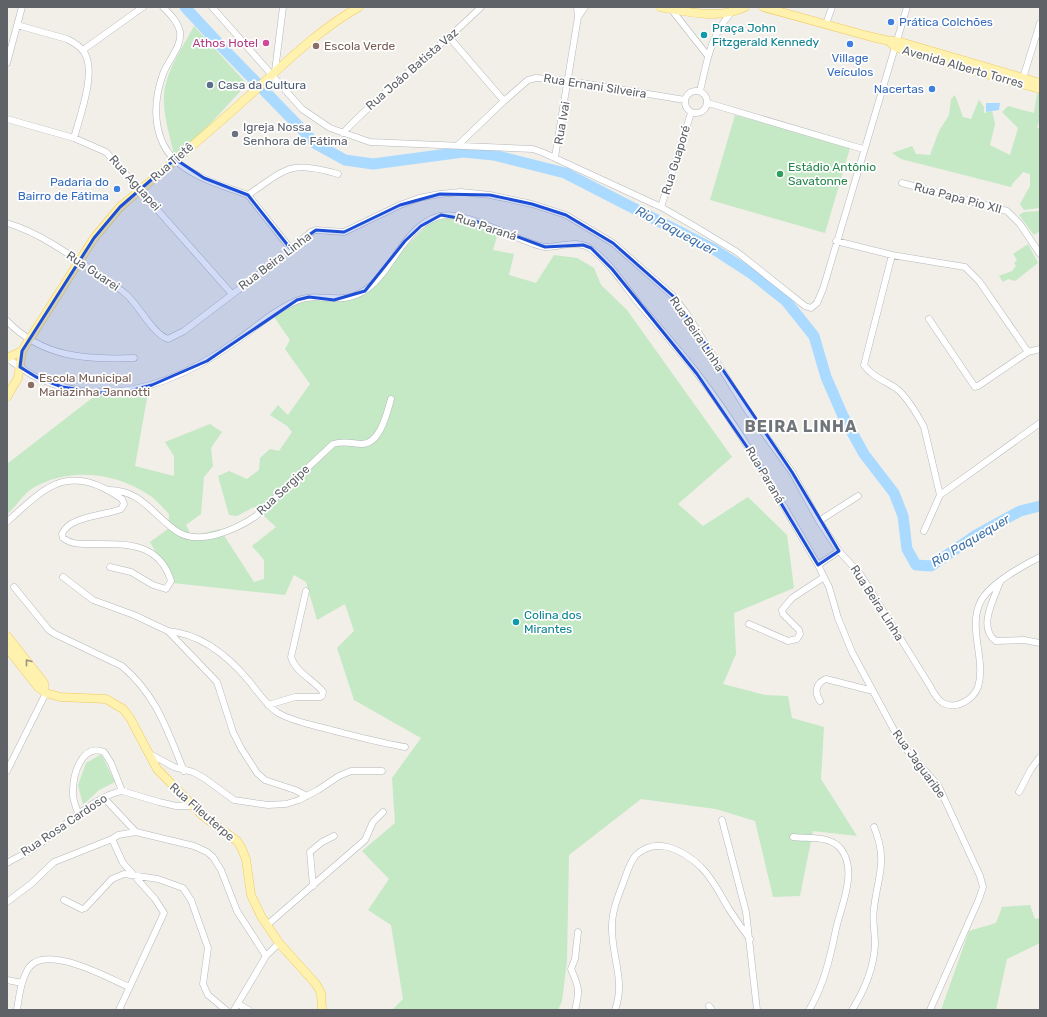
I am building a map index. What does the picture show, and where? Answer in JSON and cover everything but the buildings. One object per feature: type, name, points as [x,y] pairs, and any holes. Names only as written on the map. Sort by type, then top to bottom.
[{"type":"main road","name":"Rua Tietê","points":[[7,397],[18,378],[22,352],[79,261],[107,222],[175,159],[270,76],[339,18],[359,7]]},
{"type":"main road","points":[[660,7],[703,14],[731,13],[745,7]]},
{"type":"main road","name":"Avenida Alberto Torres","points":[[763,7],[1040,82]]},
{"type":"main road","name":"Avenida Alberto Torres","points":[[894,43],[1040,89]]},
{"type":"main road","points":[[7,358],[22,352]]},
{"type":"main road","points":[[7,636],[9,647],[44,683],[45,692]]},
{"type":"main road","name":"Rua Fileuterpe","points":[[45,692],[60,697],[106,699],[122,709],[130,718],[157,769],[193,806],[237,842],[241,847],[246,859],[251,895],[267,925],[279,943],[316,984],[321,993],[322,1010]]},
{"type":"street","points":[[7,63],[22,7]]},
{"type":"street","points":[[83,50],[143,7]]},
{"type":"street","points":[[163,7],[178,24],[180,33],[178,46],[160,82],[156,102],[157,123],[162,140],[175,159],[204,178],[248,195],[290,248]]},
{"type":"street","points":[[212,7],[270,76],[302,109],[330,128],[370,142],[458,145],[532,150],[555,157],[604,182],[661,207],[737,252],[808,308],[814,307],[819,297],[894,43],[907,7]]},
{"type":"street","points":[[270,76],[283,7]]},
{"type":"street","name":"Rua João Batista Vaz","points":[[343,133],[366,108],[450,37],[481,7]]},
{"type":"street","name":"Rua Ivai","points":[[555,157],[569,81],[578,17],[577,7]]},
{"type":"street","points":[[578,17],[586,7]]},
{"type":"street","points":[[826,24],[832,7]]},
{"type":"street","points":[[672,8],[708,56]]},
{"type":"street","points":[[700,91],[708,56],[720,25],[731,13]]},
{"type":"street","points":[[1023,78],[1037,41],[1040,23]]},
{"type":"street","points":[[17,25],[67,39],[83,50],[90,67],[88,84],[74,138]]},
{"type":"street","points":[[450,37],[504,101]]},
{"type":"street","name":"Rua Ernani Silveira","points":[[458,145],[528,80],[536,78],[569,81],[685,100]]},
{"type":"street","points":[[700,91],[707,98],[708,103],[706,108],[702,112],[696,114],[691,113],[686,107],[685,100],[692,92],[700,91]]},
{"type":"street","points":[[708,103],[863,149]]},
{"type":"street","name":"Rua Guaporé","points":[[661,207],[691,113]]},
{"type":"street","name":"Rua Aguapei","points":[[7,119],[74,138],[106,152],[232,294]]},
{"type":"street","points":[[248,195],[284,171],[293,167],[312,167],[338,174]]},
{"type":"street","name":"Rua Papa Pio XII","points":[[902,183],[1007,211],[1020,224],[1040,254]]},
{"type":"street","name":"Rua Beira Linha","points":[[164,338],[171,339],[184,331],[271,265],[290,248],[316,230],[344,232],[400,205],[419,198],[440,194],[461,192],[490,195],[532,204],[566,215],[613,243],[673,296],[687,314],[747,410],[792,472],[819,521],[839,551],[861,575],[935,694],[942,702],[950,705],[962,704],[973,696],[977,688],[980,660],[976,619],[979,605],[984,596],[1001,582]]},
{"type":"street","name":"Rua Paraná","points":[[7,358],[36,377],[62,387],[102,393],[126,392],[152,385],[207,361],[271,314],[297,300],[309,297],[334,300],[351,298],[366,291],[380,276],[405,241],[421,226],[441,215],[453,215],[475,221],[545,247],[574,244],[591,248],[612,269],[697,374],[757,462],[818,565]]},
{"type":"street","name":"Rua Guarei","points":[[7,223],[22,228],[79,261],[126,295],[164,338]]},
{"type":"street","points":[[836,241],[892,255],[965,267],[979,281],[1028,352]]},
{"type":"street","points":[[892,255],[864,365],[875,376],[890,385],[905,397],[920,419],[924,427],[940,495]]},
{"type":"street","points":[[929,319],[975,387],[1028,352],[1040,349]]},
{"type":"street","points":[[7,321],[29,341],[50,350],[84,358],[134,358]]},
{"type":"street","name":"Rua Sergipe","points":[[7,522],[43,490],[60,482],[85,481],[109,490],[121,490],[146,503],[178,532],[189,536],[215,534],[245,523],[256,516],[333,444],[343,441],[362,444],[367,443],[375,437],[383,424],[391,399]]},
{"type":"street","points":[[924,531],[940,495],[1040,422]]},
{"type":"street","points":[[109,490],[122,499],[124,504],[121,509],[74,522],[64,530],[62,534],[63,538],[75,544],[114,544],[148,550],[159,559],[169,574],[171,581],[166,588],[160,588],[131,572],[110,567]]},
{"type":"street","points":[[819,521],[858,496]]},
{"type":"street","points":[[818,565],[839,551]]},
{"type":"street","points":[[1040,557],[1001,582],[988,620],[989,634],[996,641],[1024,640],[1040,643]]},
{"type":"street","name":"Rua Jaguaribe","points":[[818,565],[824,577],[852,652],[902,745],[938,785],[976,866],[983,887],[930,1010]]},
{"type":"street","points":[[63,576],[93,600],[134,615],[168,631],[181,632],[212,646],[238,667],[268,705],[281,714],[296,721],[405,747]]},
{"type":"street","points":[[749,624],[788,642],[797,639],[800,634],[799,630],[783,614],[782,610],[792,598],[824,577]]},
{"type":"street","points":[[14,586],[49,630],[122,666],[130,673],[144,689],[162,715],[184,771]]},
{"type":"street","points":[[268,705],[295,697],[322,696],[323,692],[321,689],[294,664],[291,657],[306,591]]},
{"type":"street","points":[[168,631],[217,682],[233,732],[240,748],[257,773],[270,782],[295,790],[307,796]]},
{"type":"street","points":[[820,701],[817,696],[817,688],[819,684],[826,679],[873,691]]},
{"type":"street","points":[[7,771],[45,692]]},
{"type":"street","points":[[78,815],[72,793],[78,766],[88,752],[93,750],[104,752],[111,763],[122,791]]},
{"type":"street","points":[[148,753],[174,768],[193,772],[204,778],[225,795],[234,800],[246,803],[268,805],[286,804],[307,796],[339,776],[351,771],[382,771]]},
{"type":"street","points":[[1019,792],[1031,769],[1040,757]]},
{"type":"street","name":"Rua Rosa Cardoso","points":[[7,863],[36,848],[78,815],[108,795],[122,791],[176,806],[193,806]]},
{"type":"street","points":[[104,798],[136,832]]},
{"type":"street","points":[[267,925],[365,840],[373,822],[383,812]]},
{"type":"street","points":[[722,820],[746,912],[757,1010]]},
{"type":"street","points":[[852,1010],[859,999],[874,958],[875,942],[873,917],[881,875],[882,858],[880,842],[874,827]]},
{"type":"street","points":[[7,902],[31,884],[54,862],[112,839],[118,835],[136,832],[194,846],[207,852],[213,857],[221,870],[237,911],[266,956]]},
{"type":"street","points":[[313,886],[310,852],[322,842],[334,836]]},
{"type":"street","points":[[793,837],[830,840],[841,849],[846,859],[848,872],[846,890],[831,955],[822,984],[809,1010]]},
{"type":"street","points":[[112,839],[124,863],[155,899],[164,913],[119,1010]]},
{"type":"street","points":[[615,1010],[619,999],[620,988],[613,946],[612,915],[630,866],[636,856],[647,848],[669,847],[690,858],[702,868],[717,887],[729,909],[750,939]]},
{"type":"street","points":[[64,900],[82,909],[85,908],[112,879],[124,874],[158,878],[176,884],[187,892],[208,948],[203,984],[208,995],[226,1010]]},
{"type":"street","points":[[575,1010],[579,992],[576,979],[571,969],[578,932]]},
{"type":"street","points":[[234,1010],[266,956],[279,943]]},
{"type":"street","points":[[17,1010],[22,983],[28,968],[33,963],[47,958],[71,962],[129,987]]},
{"type":"street","points":[[7,980],[22,983]]},
{"type":"street","points":[[238,1004],[249,1010]]},
{"type":"highlighted area","points":[[175,159],[204,178],[248,195],[290,248],[316,230],[344,232],[400,205],[440,194],[490,195],[532,204],[566,215],[613,243],[673,296],[792,472],[839,551],[818,565],[749,450],[697,374],[612,269],[591,248],[583,245],[545,247],[475,221],[441,215],[421,226],[405,241],[365,291],[334,300],[309,297],[297,300],[207,361],[152,385],[126,392],[102,393],[62,387],[36,377],[20,367],[22,351],[94,238],[120,207]]},
{"type":"green space","points":[[194,26],[247,84],[188,148],[175,159],[165,112],[165,87],[175,60]]},
{"type":"green space","points":[[1040,92],[1040,118],[1037,128],[1040,128],[1039,208],[1024,210],[1020,204],[1030,186],[1030,174],[1023,172],[1011,187],[901,159],[892,153],[912,146],[916,154],[930,155],[939,131],[949,115],[951,99],[955,95],[963,117],[971,119],[979,100],[984,107],[984,113],[992,111],[995,124],[990,145],[1010,155],[1018,128],[1002,112],[1008,106],[1034,113],[1037,94]]},
{"type":"green space","name":"Estádio Antônio Savatonne","points":[[735,115],[850,148],[825,233],[710,200]]},
{"type":"green space","points":[[1039,211],[1040,231],[1034,235],[1019,215],[1024,212]]},
{"type":"green space","points":[[448,218],[498,233],[493,250],[514,254],[509,275],[536,283],[554,255],[577,258],[594,268],[601,285],[627,310],[732,457],[678,504],[703,526],[748,497],[787,535],[794,588],[734,613],[736,654],[723,684],[765,695],[788,696],[792,718],[824,727],[821,779],[857,836],[813,831],[800,896],[773,897],[755,821],[716,809],[641,799],[569,855],[567,961],[562,1001],[558,1010],[392,1010],[403,999],[391,925],[368,910],[389,879],[362,851],[395,823],[392,778],[421,738],[354,700],[337,648],[354,631],[345,604],[317,620],[306,582],[294,575],[285,595],[173,583],[150,542],[168,529],[169,514],[154,499],[136,487],[107,477],[76,475],[47,481],[29,491],[7,514],[7,464],[96,395],[149,387],[135,466],[174,476],[174,456],[165,442],[210,424],[222,432],[211,448],[213,466],[204,477],[201,514],[186,525],[190,533],[200,534],[220,529],[254,582],[264,579],[264,560],[252,546],[276,527],[254,507],[237,516],[229,515],[218,476],[229,471],[247,479],[259,470],[260,458],[270,449],[279,451],[292,432],[287,426],[270,415],[278,405],[288,415],[310,384],[285,349],[290,340],[274,317],[299,302],[351,295],[366,288],[422,230],[434,220]]},
{"type":"green space","points":[[1028,244],[1038,263],[1015,281],[1008,279],[1003,282],[999,276],[1012,271],[1016,266],[1014,263],[1017,260],[1013,254]]},
{"type":"green space","points":[[100,755],[102,756],[115,782],[99,790],[83,805],[78,785],[86,763]]},
{"type":"green space","points":[[1030,905],[1035,919],[1040,918],[1040,943],[1007,959],[996,1010],[941,1010],[969,931],[996,923],[1002,907]]},
{"type":"water","points":[[986,103],[1000,103],[999,110],[986,112]]},
{"type":"waterway","name":"Rio Paquequer","points":[[185,7],[316,144],[345,160],[373,164],[463,152],[494,155],[565,173],[715,250],[752,274],[786,301],[814,336],[826,377],[843,416],[864,454],[894,493],[903,516],[907,549],[916,565],[931,566],[976,535],[1020,511],[1040,506]]},
{"type":"place","name":"Prática Colchões","points":[[891,22]]},
{"type":"place","name":"Praça John Fitzgerald Kennedy","points":[[704,35]]},
{"type":"place","name":"Athos Hotel","points":[[266,43]]},
{"type":"place","name":"Village Veículos","points":[[850,44]]},
{"type":"place","name":"Escola Verde","points":[[316,46]]},
{"type":"place","name":"Casa da Cultura","points":[[210,85]]},
{"type":"place","name":"Nacertas","points":[[932,89]]},
{"type":"place","name":"Igreja Nossa Senhora de Fátima","points":[[235,134]]},
{"type":"place","name":"Estádio Antônio Savatonne","points":[[780,174]]},
{"type":"place","name":"Padaria do Bairro de Fátima","points":[[117,189]]},
{"type":"place","name":"Escola Municipal Mariazinha Jannotti","points":[[31,385]]},
{"type":"place","name":"Colina dos Mirantes","points":[[516,622]]},
{"type":"district","name":"BEIRA LINHA","points":[[801,426]]}]
